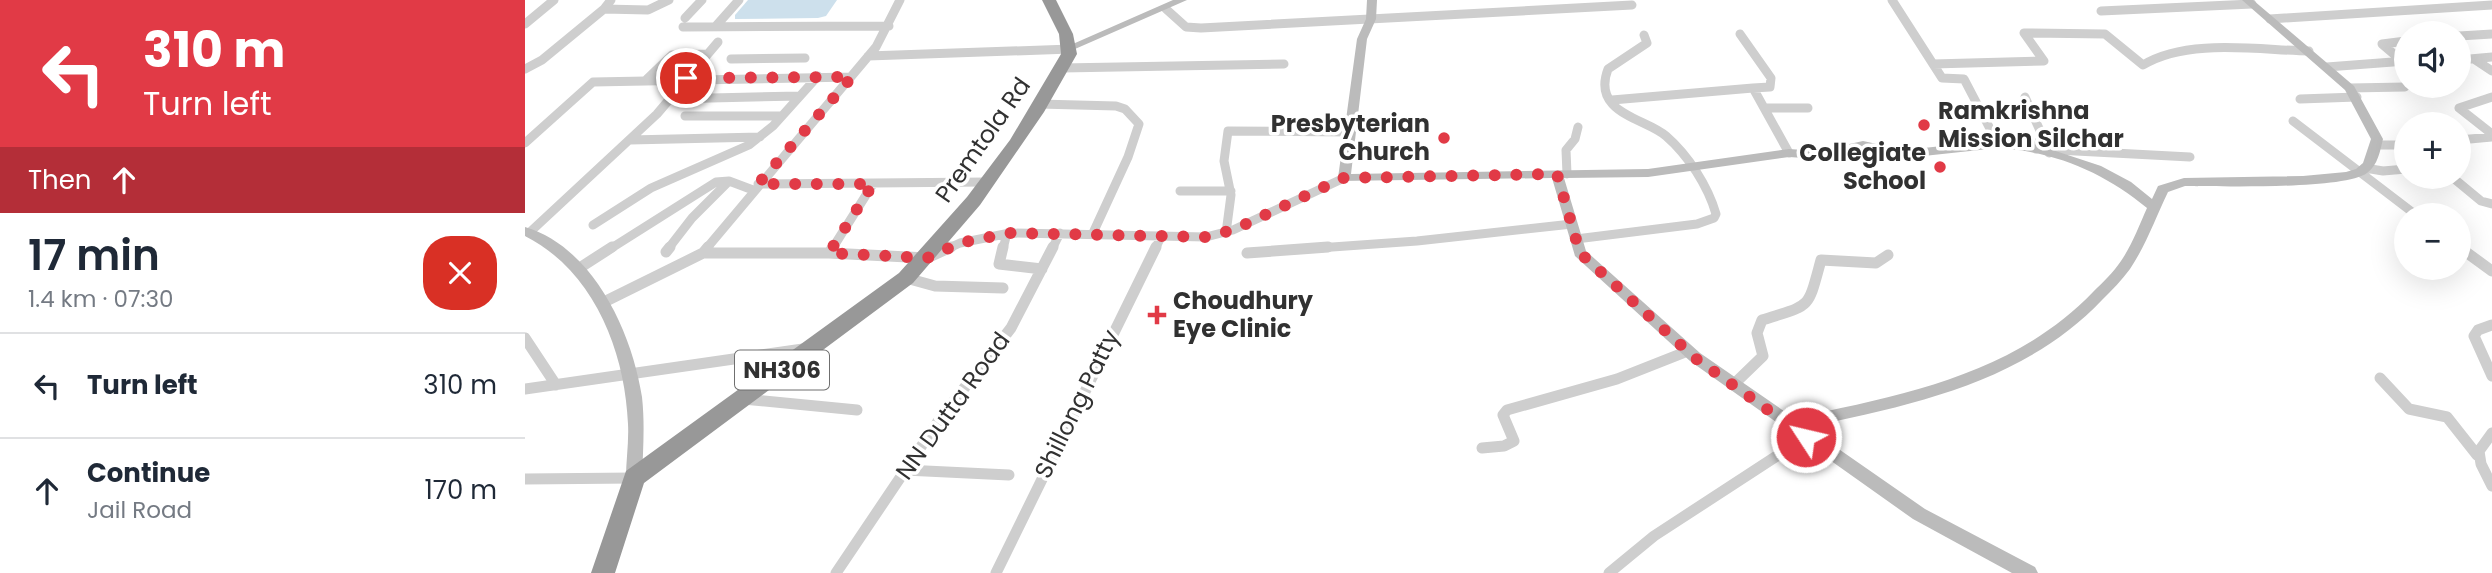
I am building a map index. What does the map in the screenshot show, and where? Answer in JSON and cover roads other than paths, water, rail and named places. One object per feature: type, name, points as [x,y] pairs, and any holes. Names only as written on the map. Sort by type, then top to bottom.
[{"type":"highway","points":[[1049,0],[1071,48]]},
{"type":"highway","name":"Premtola Rd","points":[[927,258],[986,183],[1062,68],[1071,48]]},
{"type":"highway","name":"NH306","points":[[633,478],[814,348],[906,278],[927,258]]},
{"type":"highway","points":[[603,573],[633,478]]},
{"type":"main road","points":[[1071,48],[1182,0]]},
{"type":"main road","points":[[1372,0],[1371,19],[1362,39],[1343,178],[1648,173],[1789,153],[1818,155],[1863,145],[1905,153],[1921,153],[1999,144],[2036,149],[2097,169],[2127,185],[2154,207]]},
{"type":"main road","points":[[1789,425],[1928,395],[2013,363],[2070,324],[2120,272],[2163,189],[2184,182],[2330,179],[2362,170],[2371,162],[2377,139],[2354,93],[2309,51],[2249,2]]},
{"type":"main road","points":[[1562,174],[1580,253],[1688,351],[1806,437],[1919,514],[2029,573]]},
{"type":"main road","points":[[527,232],[578,269],[604,302],[629,373],[636,422],[633,478]]},
{"type":"street","points":[[525,24],[554,0]]},
{"type":"street","points":[[525,69],[537,65],[584,21],[604,9],[611,0]]},
{"type":"street","points":[[604,9],[647,10],[669,0]]},
{"type":"street","points":[[702,0],[684,22],[715,27],[889,26]]},
{"type":"street","points":[[715,27],[739,0]]},
{"type":"street","points":[[604,302],[703,253],[756,187],[852,77],[889,26],[900,0]]},
{"type":"street","points":[[1892,0],[1942,78],[1965,79],[1999,144]]},
{"type":"street","points":[[2101,11],[2249,2]]},
{"type":"street","points":[[1166,9],[1186,27],[1194,28],[1632,5]]},
{"type":"street","points":[[2270,19],[2492,5]]},
{"type":"street","points":[[1933,64],[2044,61],[2024,33],[2105,34],[2143,65],[2161,54],[2183,49],[2309,51]]},
{"type":"street","points":[[1612,100],[1770,86],[1773,83],[1740,34]]},
{"type":"street","points":[[2471,35],[2492,34]]},
{"type":"street","points":[[1576,239],[1697,224],[1714,218],[1716,214],[1712,200],[1663,133],[1629,119],[1612,100],[1604,80],[1609,67],[1647,43],[1644,35]]},
{"type":"street","points":[[527,232],[630,140],[718,42]]},
{"type":"street","points":[[2394,42],[2382,44],[2394,53]]},
{"type":"street","points":[[868,56],[1071,48]]},
{"type":"street","points":[[647,79],[670,56],[707,54]]},
{"type":"street","points":[[2471,59],[2492,57]]},
{"type":"street","points":[[742,77],[759,58]]},
{"type":"street","points":[[730,59],[805,58]]},
{"type":"street","points":[[2474,59],[2492,71]]},
{"type":"street","points":[[2327,67],[2394,62]]},
{"type":"street","points":[[1062,68],[1283,64]]},
{"type":"street","points":[[593,225],[651,188],[731,156],[761,137],[818,76]]},
{"type":"street","points":[[525,143],[590,83],[686,78],[852,77]]},
{"type":"street","points":[[1753,88],[1789,153]]},
{"type":"street","points":[[2300,99],[2394,88]]},
{"type":"street","points":[[669,99],[800,96]]},
{"type":"street","points":[[728,116],[743,97]]},
{"type":"street","points":[[2025,97],[2042,135],[2036,149]]},
{"type":"street","points":[[2492,97],[2459,108],[2492,135]]},
{"type":"street","points":[[1039,104],[1116,106],[1125,109],[1138,122],[1135,142],[1093,233]]},
{"type":"street","points":[[1766,108],[1808,108]]},
{"type":"street","points":[[685,116],[782,116]]},
{"type":"street","points":[[2293,121],[2362,170],[2402,203]]},
{"type":"street","points":[[1562,174],[1566,150],[1575,139],[1579,127]]},
{"type":"street","points":[[1226,233],[1231,191],[1224,161],[1231,130],[1350,132]]},
{"type":"street","points":[[2471,139],[2492,135]]},
{"type":"street","points":[[630,140],[761,137]]},
{"type":"street","points":[[2376,145],[2394,145]]},
{"type":"street","points":[[2049,153],[2057,150],[2190,157]]},
{"type":"street","points":[[2362,170],[2394,170]]},
{"type":"street","points":[[703,253],[829,253],[927,258],[960,243],[1007,233],[1206,237],[1226,233],[1343,178]]},
{"type":"street","points":[[666,252],[692,218],[729,181]]},
{"type":"street","points":[[578,269],[711,185],[729,181],[756,187],[986,183]]},
{"type":"street","points":[[829,253],[873,184]]},
{"type":"street","points":[[2466,189],[2481,201],[2492,204]]},
{"type":"street","points":[[1180,191],[1231,191]]},
{"type":"street","points":[[1247,253],[1417,241],[1572,224]]},
{"type":"street","points":[[1007,233],[999,264],[1042,269]]},
{"type":"street","name":"NN Dutta Road","points":[[836,573],[951,404],[1005,336],[1061,233]]},
{"type":"street","name":"Shillong Patty","points":[[996,573],[1161,237]]},
{"type":"street","points":[[1733,385],[1763,356],[1755,332],[1757,325],[1762,320],[1804,307],[1810,300],[1821,260],[1876,263],[1883,261],[1888,255]]},
{"type":"street","points":[[2471,256],[2492,271]]},
{"type":"street","points":[[906,278],[935,286],[1003,288]]},
{"type":"street","points":[[2492,325],[2478,330],[2474,336],[2492,376]]},
{"type":"street","points":[[525,338],[556,385]]},
{"type":"street","points":[[525,389],[814,348]]},
{"type":"street","points":[[1482,448],[1504,446],[1514,441],[1503,415],[1507,410],[1617,379],[1688,351]]},
{"type":"street","points":[[2379,378],[2409,409],[2447,417],[2477,455],[2492,486]]},
{"type":"street","points":[[740,399],[857,410]]},
{"type":"street","points":[[1609,573],[1654,536],[1806,437]]},
{"type":"street","points":[[2477,455],[2489,439]]},
{"type":"street","points":[[905,470],[1009,475]]},
{"type":"street","points":[[525,479],[633,478]]},
{"type":"water","points":[[748,0],[837,0],[826,16],[818,18],[735,19],[735,15]]},
{"type":"place","name":"Ramkrishna Mission Silchar","points":[[1924,125]]},
{"type":"place","name":"Presbyterian Church","points":[[1444,138]]},
{"type":"place","name":"Collegiate School","points":[[1940,167]]},
{"type":"place","name":"Choudhury Eye Clinic","points":[[1157,315]]}]
